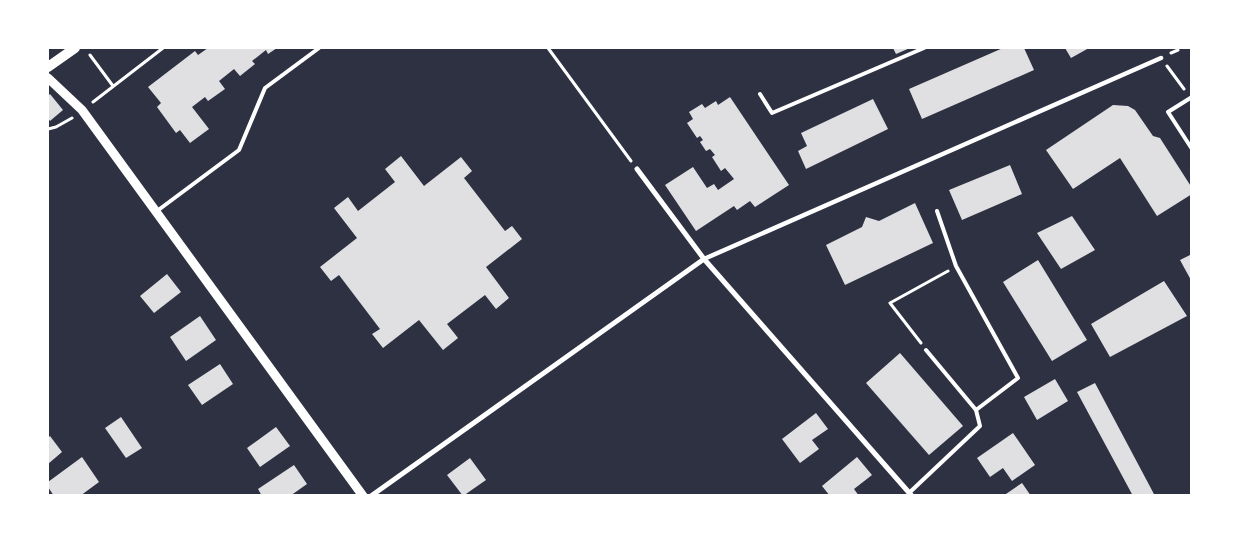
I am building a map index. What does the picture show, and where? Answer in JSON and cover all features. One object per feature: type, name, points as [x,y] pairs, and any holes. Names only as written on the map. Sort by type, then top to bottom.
[{"type":"main road","points":[[48,67],[75,48]]},
{"type":"street","points":[[371,496],[704,259],[1161,58]]},
{"type":"street","points":[[48,78],[82,110],[157,210],[363,496]]},
{"type":"street","points":[[637,169],[704,259],[910,494]]},
{"type":"lane","points":[[157,210],[240,150],[265,88],[319,48]]},
{"type":"lane","points":[[760,94],[772,113],[924,48]]},
{"type":"lane","points":[[1191,97],[1168,112],[1192,149]]},
{"type":"lane","points":[[937,211],[956,266],[1018,378],[976,410]]},
{"type":"lane","points":[[910,494],[980,426],[976,410],[926,350]]},
{"type":"path","points":[[88,105],[163,48]]},
{"type":"path","points":[[548,48],[637,169]]},
{"type":"path","points":[[90,55],[113,86]]},
{"type":"path","points":[[1161,58],[1191,97]]},
{"type":"path","points":[[48,129],[56,127],[74,116]]},
{"type":"path","points":[[926,350],[890,303],[956,266]]},
{"type":"building","points":[[208,48],[277,48],[268,54],[266,50],[252,61],[255,64],[240,76],[234,69],[219,81],[225,89],[208,101],[205,97],[192,107],[209,129],[190,143],[180,130],[176,133],[157,107],[161,103],[148,87],[195,51],[198,55]]},
{"type":"building","points":[[893,48],[910,48],[896,54]]},
{"type":"building","points":[[1003,48],[1024,48],[1034,70],[922,119],[909,89]]},
{"type":"building","points":[[1065,48],[1089,48],[1071,58]]},
{"type":"building","points":[[50,94],[63,110],[50,121],[48,118],[48,96]]},
{"type":"building","points":[[730,97],[789,185],[755,207],[750,201],[737,210],[734,206],[696,231],[665,185],[693,167],[707,188],[714,184],[718,190],[734,179],[725,168],[721,171],[712,157],[715,155],[710,149],[706,151],[700,142],[703,140],[700,136],[697,138],[687,123],[693,119],[689,112],[702,104],[705,108],[716,101],[718,105]]},
{"type":"building","points":[[873,99],[888,129],[806,169],[798,151],[807,146],[801,133]]},
{"type":"building","points":[[1113,105],[1128,106],[1135,110],[1153,136],[1160,138],[1192,188],[1192,194],[1157,216],[1120,158],[1073,189],[1046,150]]},
{"type":"building","points":[[401,156],[424,186],[461,157],[472,171],[464,178],[505,231],[512,226],[522,239],[486,267],[509,298],[496,309],[485,295],[447,324],[458,338],[443,350],[419,320],[383,348],[372,334],[380,329],[339,275],[331,281],[320,267],[357,238],[334,208],[348,197],[358,211],[395,182],[385,169]]},
{"type":"building","points":[[1010,165],[1022,194],[962,220],[949,190]]},
{"type":"building","points":[[915,203],[933,243],[845,285],[826,245],[862,227],[866,217],[879,221]]},
{"type":"building","points":[[1072,216],[1095,250],[1061,269],[1037,233]]},
{"type":"building","points":[[1192,254],[1192,282],[1180,260]]},
{"type":"building","points":[[1038,260],[1087,340],[1052,361],[1003,282]]},
{"type":"building","points":[[167,274],[181,292],[154,313],[140,296]]},
{"type":"building","points":[[1164,281],[1187,316],[1110,357],[1091,324]]},
{"type":"building","points":[[200,316],[216,340],[186,361],[170,337]]},
{"type":"building","points":[[900,353],[963,426],[929,455],[866,383]]},
{"type":"building","points":[[220,364],[233,384],[202,405],[188,385]]},
{"type":"building","points":[[1055,379],[1068,401],[1037,420],[1024,397]]},
{"type":"building","points":[[1095,383],[1155,496],[1133,496],[1077,392]]},
{"type":"building","points":[[816,413],[828,429],[812,440],[819,449],[800,463],[782,439]]},
{"type":"building","points":[[121,417],[142,448],[126,458],[105,428]]},
{"type":"building","points":[[276,427],[290,446],[260,467],[247,448]]},
{"type":"building","points":[[1013,433],[1035,465],[1012,481],[1003,468],[990,477],[977,458]]},
{"type":"building","points":[[50,436],[62,452],[48,464],[48,438]]},
{"type":"building","points":[[82,457],[99,482],[80,496],[54,496],[48,487],[48,482]]},
{"type":"building","points":[[857,457],[872,475],[854,489],[859,496],[830,496],[822,486]]},
{"type":"building","points":[[470,458],[486,480],[463,496],[447,475]]},
{"type":"building","points":[[294,465],[307,484],[290,496],[262,496],[258,489]]},
{"type":"building","points":[[1022,483],[1031,496],[1003,496]]}]
